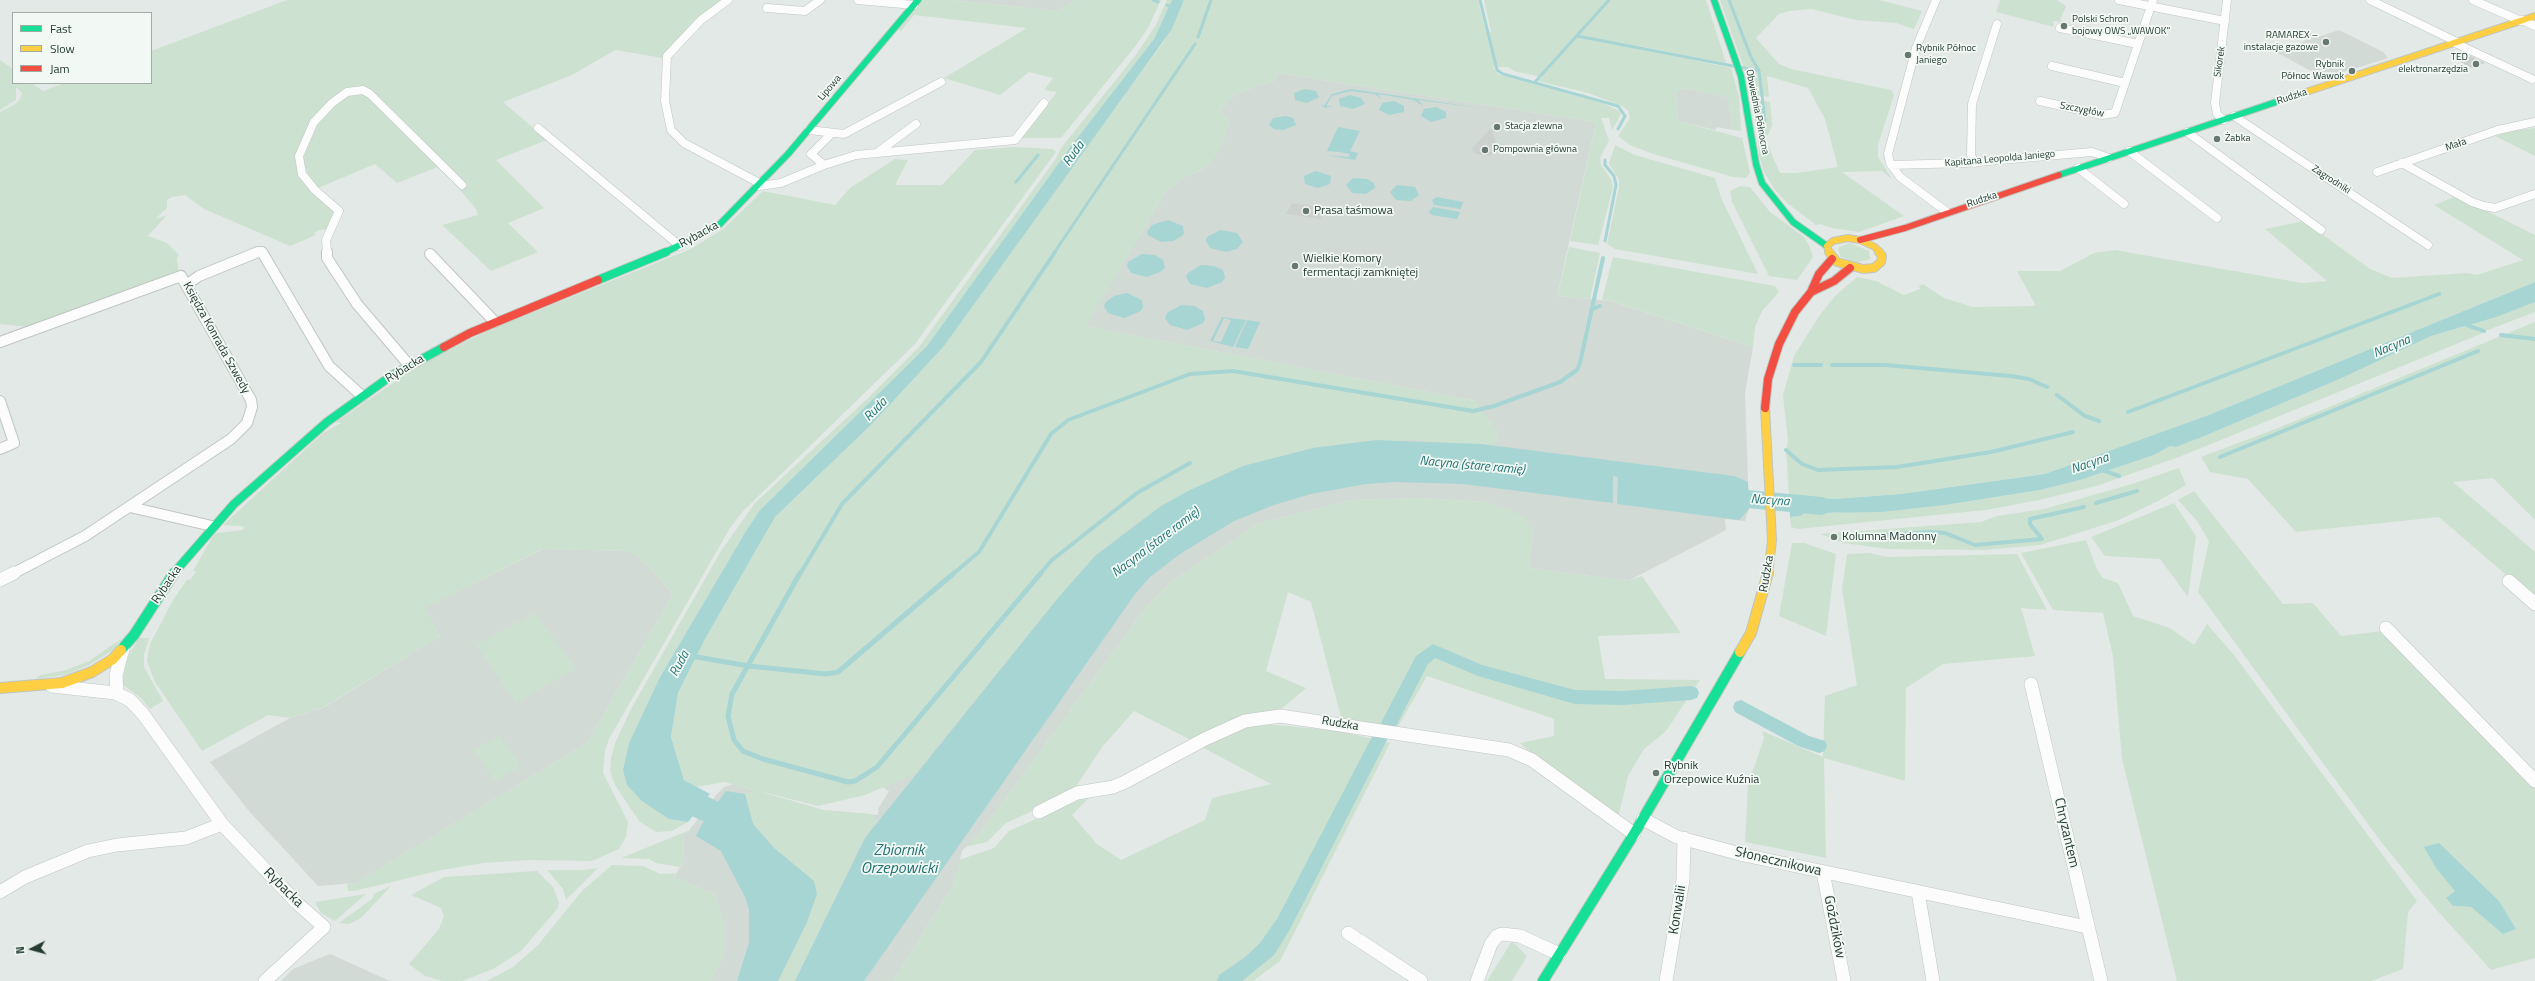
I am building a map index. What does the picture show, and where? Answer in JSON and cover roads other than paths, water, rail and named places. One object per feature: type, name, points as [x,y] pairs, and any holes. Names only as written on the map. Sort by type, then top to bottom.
[{"type":"main road","name":"Obwiednia Północna","points":[[1714,0],[1741,76],[1758,173],[1766,190],[1793,222],[1828,246]]},
{"type":"main road","name":"Lipowa","points":[[760,185],[809,130],[916,2]]},
{"type":"main road","name":"Rudzka","points":[[1860,240],[1905,228],[1947,212],[2535,16]]},
{"type":"main road","name":"Rybacka","points":[[50,686],[92,672],[113,659],[123,649],[178,568],[212,526],[274,468],[362,396],[409,365],[453,341],[495,322],[680,246],[719,226],[760,185]]},
{"type":"main road","name":"Obwiednia Północna","points":[[1777,202],[1837,239]]},
{"type":"main road","name":"Rudzka","points":[[1883,246],[1905,228]]},
{"type":"main road","points":[[1837,239],[1860,240],[1883,246],[1882,259],[1878,265],[1868,269],[1850,268],[1832,259],[1828,253],[1828,246],[1837,239]]},
{"type":"main road","name":"Rudzka","points":[[1543,981],[1643,819],[1751,633],[1762,600],[1770,568],[1773,522],[1766,414],[1768,379],[1773,359],[1795,312],[1811,292],[1819,274],[1832,259]]},
{"type":"main road","name":"Rudzka","points":[[1811,292],[1834,281],[1850,268]]},
{"type":"main road","points":[[0,688],[50,686]]},
{"type":"street","points":[[728,0],[701,20],[667,56],[665,64],[665,101],[671,130],[684,143],[760,185],[781,183],[824,165],[849,157],[878,152],[1015,140],[1044,103]]},
{"type":"street","points":[[767,8],[805,11],[820,0]]},
{"type":"street","name":"Lipowa","points":[[858,0],[916,2]]},
{"type":"street","points":[[1936,0],[1917,44],[1888,154],[1891,165],[1904,180],[1947,212]]},
{"type":"street","points":[[2119,0],[2152,3],[2225,21]]},
{"type":"street","name":"Sikorek","points":[[2224,120],[2217,114],[2215,103],[2227,0]]},
{"type":"street","points":[[2370,0],[2532,79]]},
{"type":"street","points":[[2473,0],[2535,26]]},
{"type":"street","name":"Szczygłów","points":[[2040,101],[2111,115],[2116,112],[2152,3]]},
{"type":"street","points":[[1975,163],[1971,155],[1972,104],[1997,24]]},
{"type":"street","points":[[2060,28],[2138,44]]},
{"type":"street","points":[[2052,66],[2125,83]]},
{"type":"street","points":[[809,130],[832,134],[844,134],[941,82]]},
{"type":"street","points":[[409,365],[356,304],[327,258],[326,240],[339,211],[314,190],[302,174],[299,156],[303,143],[314,122],[332,103],[347,92],[363,90],[370,94],[462,185]]},
{"type":"street","name":"Zagrodniki","points":[[2234,116],[2428,244]]},
{"type":"street","name":"Mała","points":[[2378,172],[2498,130],[2535,122]]},
{"type":"street","points":[[878,152],[916,124]]},
{"type":"street","points":[[538,128],[680,246]]},
{"type":"street","points":[[2187,132],[2321,230]]},
{"type":"street","points":[[824,165],[811,154],[832,134]]},
{"type":"street","points":[[2129,151],[2217,218]]},
{"type":"street","name":"Kapitana Leopolda Janiego","points":[[1891,165],[1975,163],[2092,152],[2109,158]]},
{"type":"street","points":[[2402,163],[2472,202],[2484,206],[2494,208],[2535,194]]},
{"type":"street","points":[[2078,168],[2124,204]]},
{"type":"street","points":[[186,285],[199,276],[261,251],[298,317],[329,366],[353,390],[362,396]]},
{"type":"street","points":[[430,254],[495,322]]},
{"type":"street","name":"Księdza Konrada Szwedy","points":[[0,342],[181,276],[251,400],[251,415],[247,424],[231,439],[130,507],[65,548],[0,580]]},
{"type":"street","points":[[0,401],[14,443],[0,448]]},
{"type":"street","points":[[130,507],[212,526]]},
{"type":"street","points":[[2509,581],[2535,604]]},
{"type":"street","points":[[2386,628],[2535,781]]},
{"type":"street","name":"Rybacka","points":[[117,694],[116,675],[123,649]]},
{"type":"street","name":"Chryzantem","points":[[2031,684],[2100,981]]},
{"type":"street","name":"Rybacka","points":[[50,686],[117,694],[130,700],[143,714],[222,824],[297,903],[324,927],[265,981]]},
{"type":"street","name":"Rudzka","points":[[1039,812],[1077,793],[1121,784],[1157,767],[1205,739],[1244,721],[1261,717],[1286,717],[1510,750],[1532,760],[1634,834]]},
{"type":"street","name":"Słonecznikowa","points":[[1643,819],[1684,838],[1744,855],[2087,927]]},
{"type":"street","points":[[0,892],[25,877],[88,852],[117,845],[186,838],[222,824]]},
{"type":"street","name":"Konwalii","points":[[1666,981],[1683,880],[1684,838]]},
{"type":"street","name":"Goździków","points":[[1823,872],[1844,981]]},
{"type":"street","points":[[1918,892],[1933,981]]},
{"type":"street","points":[[1348,933],[1421,981]]},
{"type":"street","points":[[1477,981],[1491,944],[1497,936],[1502,934],[1520,936],[1559,954]]},
{"type":"water","points":[[1172,0],[1184,0],[1172,29],[944,346],[874,422],[775,517],[705,639],[678,693],[671,737],[684,780],[710,794],[688,822],[669,819],[642,801],[627,785],[623,770],[629,743],[660,677],[746,531],[760,510],[927,346],[1071,146],[1154,39]]},
{"type":"water","points":[[1305,89],[1316,91],[1319,97],[1307,103],[1295,100],[1294,93]]},
{"type":"water","points":[[1351,89],[1487,109],[1418,100],[1423,106],[1414,100],[1378,94],[1382,100],[1375,94],[1350,91],[1332,96],[1326,106],[1333,106],[1325,108],[1319,103],[1324,106],[1332,94]]},
{"type":"water","points":[[1350,95],[1361,98],[1365,104],[1353,109],[1340,106],[1339,99]]},
{"type":"water","points":[[1394,101],[1404,106],[1404,112],[1389,115],[1379,110],[1382,103]]},
{"type":"water","points":[[1436,107],[1446,112],[1446,118],[1431,122],[1421,116],[1424,109]]},
{"type":"water","points":[[1286,116],[1293,118],[1296,125],[1283,130],[1274,129],[1269,125],[1273,118]]},
{"type":"water","points":[[1338,127],[1360,131],[1350,151],[1358,153],[1355,160],[1325,155],[1348,157],[1350,154],[1339,152],[1339,150],[1338,152],[1327,151]]},
{"type":"water","points":[[1316,171],[1331,176],[1330,184],[1318,188],[1305,184],[1304,176]]},
{"type":"water","points":[[1353,178],[1367,179],[1374,183],[1375,188],[1366,194],[1352,193],[1346,185]]},
{"type":"water","points":[[1397,185],[1415,187],[1419,195],[1411,201],[1396,200],[1390,192]]},
{"type":"water","points":[[1437,197],[1463,202],[1461,209],[1434,205],[1432,200]]},
{"type":"water","points":[[1433,207],[1460,212],[1457,219],[1431,215],[1431,213],[1428,213]]},
{"type":"water","points":[[1168,220],[1183,226],[1184,233],[1182,236],[1173,241],[1161,242],[1148,235],[1147,232],[1152,225]]},
{"type":"water","points":[[1220,230],[1237,233],[1243,242],[1237,249],[1226,252],[1210,248],[1206,241],[1207,237]]},
{"type":"water","points":[[1142,254],[1155,255],[1163,260],[1165,267],[1162,271],[1147,277],[1131,273],[1127,266],[1128,262]]},
{"type":"water","points":[[1201,265],[1214,266],[1223,270],[1225,278],[1222,282],[1207,288],[1190,284],[1186,277],[1188,273]]},
{"type":"water","points":[[2535,282],[2535,302],[2496,317],[2431,336],[2342,378],[2202,437],[2176,447],[2170,446],[2154,455],[2080,480],[2040,490],[1945,505],[1881,512],[1805,513],[1800,516],[1790,517],[1789,496],[1834,499],[1901,494],[2045,474],[2206,416]]},
{"type":"water","points":[[1127,293],[1142,300],[1143,307],[1141,311],[1124,318],[1108,313],[1104,306],[1106,302],[1114,296]]},
{"type":"water","points":[[1181,305],[1194,306],[1203,311],[1205,319],[1203,323],[1187,330],[1170,325],[1165,318],[1167,313]]},
{"type":"water","points":[[1222,317],[1246,320],[1233,347],[1210,341]],"holes":[[[1224,318],[1231,320],[1221,342],[1213,341]]]},
{"type":"water","points":[[1247,320],[1260,322],[1248,349],[1235,347]]},
{"type":"water","name":"Zbiornik Orzepowicki","points":[[1376,440],[1481,444],[1734,476],[1748,482],[1749,509],[1739,520],[1617,504],[1618,477],[1613,476],[1613,503],[1463,484],[1395,482],[1366,484],[1311,494],[1274,505],[1234,521],[1180,554],[1150,577],[1135,594],[864,981],[795,981],[865,838],[1058,598],[1095,556],[1161,506],[1188,491],[1243,466],[1313,448]]},
{"type":"water","points":[[726,791],[745,794],[753,824],[774,848],[814,881],[817,894],[807,922],[778,981],[737,981],[749,943],[749,909],[745,897],[721,851],[696,836],[702,824]]},
{"type":"water","points":[[2439,843],[2499,901],[2516,929],[2503,934],[2471,907],[2453,906],[2446,898],[2455,891],[2436,868],[2424,847]]},
{"type":"waterway","points":[[1153,0],[1158,2]]},
{"type":"waterway","points":[[1198,37],[1211,0]]},
{"type":"waterway","points":[[1480,0],[1497,70],[1503,74],[1618,106],[1625,116],[1618,129]]},
{"type":"waterway","points":[[1535,82],[1609,0]]},
{"type":"waterway","points":[[1729,0],[1751,57],[1759,71]]},
{"type":"waterway","points":[[1577,36],[1759,71]]},
{"type":"waterway","points":[[1054,253],[1195,44]]},
{"type":"waterway","points":[[1759,71],[1765,121]]},
{"type":"waterway","points":[[1016,182],[1038,155]]},
{"type":"waterway","points":[[1605,160],[1605,165],[1614,176],[1616,185],[1605,241]]},
{"type":"waterway","points":[[800,574],[842,504],[981,362],[1055,252]]},
{"type":"waterway","points":[[953,574],[979,552],[1051,434],[1068,420],[1190,374],[1233,371],[1473,411],[1494,406],[1560,382],[1577,370],[1580,363],[1603,258]]},
{"type":"waterway","points":[[2128,412],[2439,294]]},
{"type":"waterway","points":[[1592,309],[1600,306]]},
{"type":"waterway","points":[[2464,324],[2484,331]]},
{"type":"waterway","points":[[2501,335],[2535,339]]},
{"type":"waterway","points":[[2220,457],[2478,351]]},
{"type":"waterway","points":[[1794,365],[1821,365]]},
{"type":"waterway","points":[[1832,365],[1885,365],[2011,376],[2029,379],[2047,387]]},
{"type":"waterway","points":[[2057,395],[2085,416],[2099,421]]},
{"type":"waterway","points":[[1786,450],[1802,464],[1818,470],[1897,467],[1991,452],[2073,432]]},
{"type":"waterway","points":[[1040,574],[1052,560],[1137,493],[1190,463]]},
{"type":"waterway","points":[[2102,470],[2119,476]]},
{"type":"waterway","points":[[2096,503],[2137,491]]},
{"type":"waterway","name":"Nacyna","points":[[1715,496],[1822,506]]},
{"type":"waterway","points":[[1851,537],[1931,532],[1945,533],[1975,545],[2042,539],[2030,524],[2030,519],[2084,507]]},
{"type":"waterway","points":[[748,666],[800,573]]},
{"type":"waterway","points":[[748,666],[826,674],[838,672],[954,573]]},
{"type":"waterway","points":[[748,666],[732,694],[728,716],[734,740],[743,751],[763,759],[848,782],[855,781],[877,767],[1041,573]]},
{"type":"waterway","points":[[1389,723],[1422,660],[1433,650],[1478,670],[1537,688],[1575,697],[1623,698],[1691,693]]},
{"type":"waterway","points":[[691,656],[748,666]]},
{"type":"waterway","points":[[1741,707],[1804,741],[1819,746]]},
{"type":"waterway","points":[[1226,981],[1251,964],[1267,949],[1283,925],[1380,738]]},
{"type":"waterway","name":"Ruda","points":[[670,792],[711,812]]},
{"type":"place","name":"Polski Schron bojowy OWS „WAWOK”","points":[[2064,26]]},
{"type":"place","name":"RAMAREX – instalacje gazowe","points":[[2326,42]]},
{"type":"place","name":"Rybnik Północ Janiego","points":[[1908,55]]},
{"type":"place","name":"TED elektronarzędzia","points":[[2476,64]]},
{"type":"place","name":"Rybnik Północ Wawok","points":[[2352,71]]},
{"type":"place","name":"Stacja zlewna","points":[[1497,127]]},
{"type":"place","name":"Żabka","points":[[2217,139]]},
{"type":"place","name":"Pompownia główna","points":[[1485,150]]},
{"type":"place","name":"Prasa taśmowa","points":[[1306,211]]},
{"type":"place","name":"Wielkie Komory fermentacji zamkniętej","points":[[1295,266]]},
{"type":"place","name":"Kolumna Madonny","points":[[1834,537]]},
{"type":"place","name":"Rybnik Orzepowice Kuźnia","points":[[1656,773]]},
{"type":"water label","name":"Nacyna (stare ramię)","points":[[1472,466]]},
{"type":"water label","name":"Nacyna (stare ramię)","points":[[1156,543]]}]
